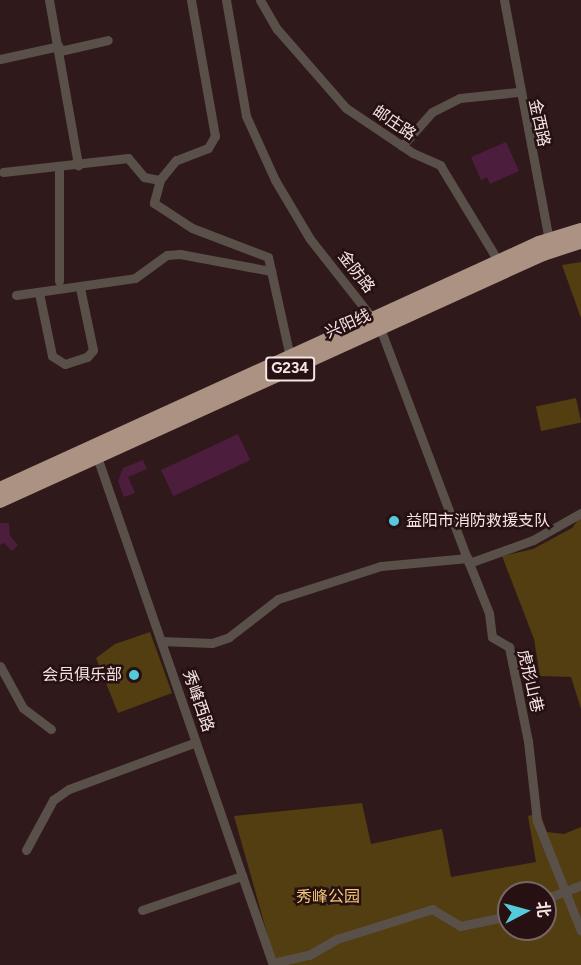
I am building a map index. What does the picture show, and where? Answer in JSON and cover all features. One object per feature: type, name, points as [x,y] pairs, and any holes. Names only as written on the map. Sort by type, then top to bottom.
[{"type":"highway","name":"兴阳线","points":[[0,489],[96,452],[581,230]]},
{"type":"highway","name":"兴阳线","points":[[550,245],[581,242]]},
{"type":"highway","name":"兴阳线","points":[[0,501],[290,357],[377,324]]},
{"type":"street","points":[[49,0],[60,49],[78,165]]},
{"type":"street","points":[[191,0],[216,136],[208,148],[176,160],[160,180],[154,203],[162,211],[268,257],[290,357]]},
{"type":"street","name":"金防路","points":[[226,0],[246,116],[275,180],[310,239],[377,324],[468,560]]},
{"type":"street","name":"邮庄路","points":[[260,0],[277,29],[346,108],[402,146],[440,165],[501,267]]},
{"type":"street","name":"金西路","points":[[504,0],[518,92],[550,245]]},
{"type":"street","points":[[0,59],[108,40]]},
{"type":"street","points":[[402,146],[432,112],[460,98],[518,92]]},
{"type":"street","points":[[3,172],[128,158],[144,177],[160,180]]},
{"type":"street","points":[[58,281],[59,167]]},
{"type":"street","points":[[16,295],[80,288],[135,278],[167,255],[180,254],[271,271]]},
{"type":"street","points":[[39,293],[52,356],[65,364],[87,357],[93,350],[80,288]]},
{"type":"street","name":"秀峰西路","points":[[96,452],[273,964]]},
{"type":"street","points":[[161,640],[212,643],[229,637],[278,599],[381,566],[468,560],[533,540],[581,513]]},
{"type":"street","name":"虎形山巷","points":[[468,560],[489,613],[492,637],[509,647],[528,741],[537,821],[581,932]]},
{"type":"street","points":[[0,666],[23,708],[51,729]]},
{"type":"street","points":[[26,850],[53,800],[69,789],[196,742]]},
{"type":"street","points":[[142,910],[242,876]]},
{"type":"street","points":[[557,894],[581,885]]},
{"type":"street","points":[[273,964],[309,955],[337,939],[432,909],[460,926],[497,918]]},
{"type":"green space","points":[[581,262],[581,318],[562,265]]},
{"type":"green space","points":[[576,398],[581,422],[541,431],[536,407]]},
{"type":"green space","points":[[581,516],[581,709],[571,677],[540,676],[534,639],[502,556],[533,549],[572,528]]},
{"type":"green space","name":"会员俱乐部","points":[[150,632],[172,693],[118,713],[96,658],[115,644]]},
{"type":"green space","name":"秀峰公园","points":[[362,803],[371,844],[442,829],[451,877],[536,862],[528,816],[540,813],[547,832],[564,834],[581,827],[581,965],[276,965],[234,816]]},
{"type":"building","points":[[506,142],[519,171],[490,184],[487,177],[481,180],[471,157]]},
{"type":"building","points":[[238,434],[250,460],[173,496],[161,470]]},
{"type":"building","points":[[143,460],[147,469],[128,477],[135,493],[124,497],[118,481],[123,468]]},
{"type":"building","points":[[0,523],[9,523],[10,536],[18,545],[12,551],[4,543],[0,545]]},
{"type":"place","name":"益阳市消防救援支队","points":[[394,521]]},
{"type":"place","name":"会员俱乐部","points":[[134,675]]}]
